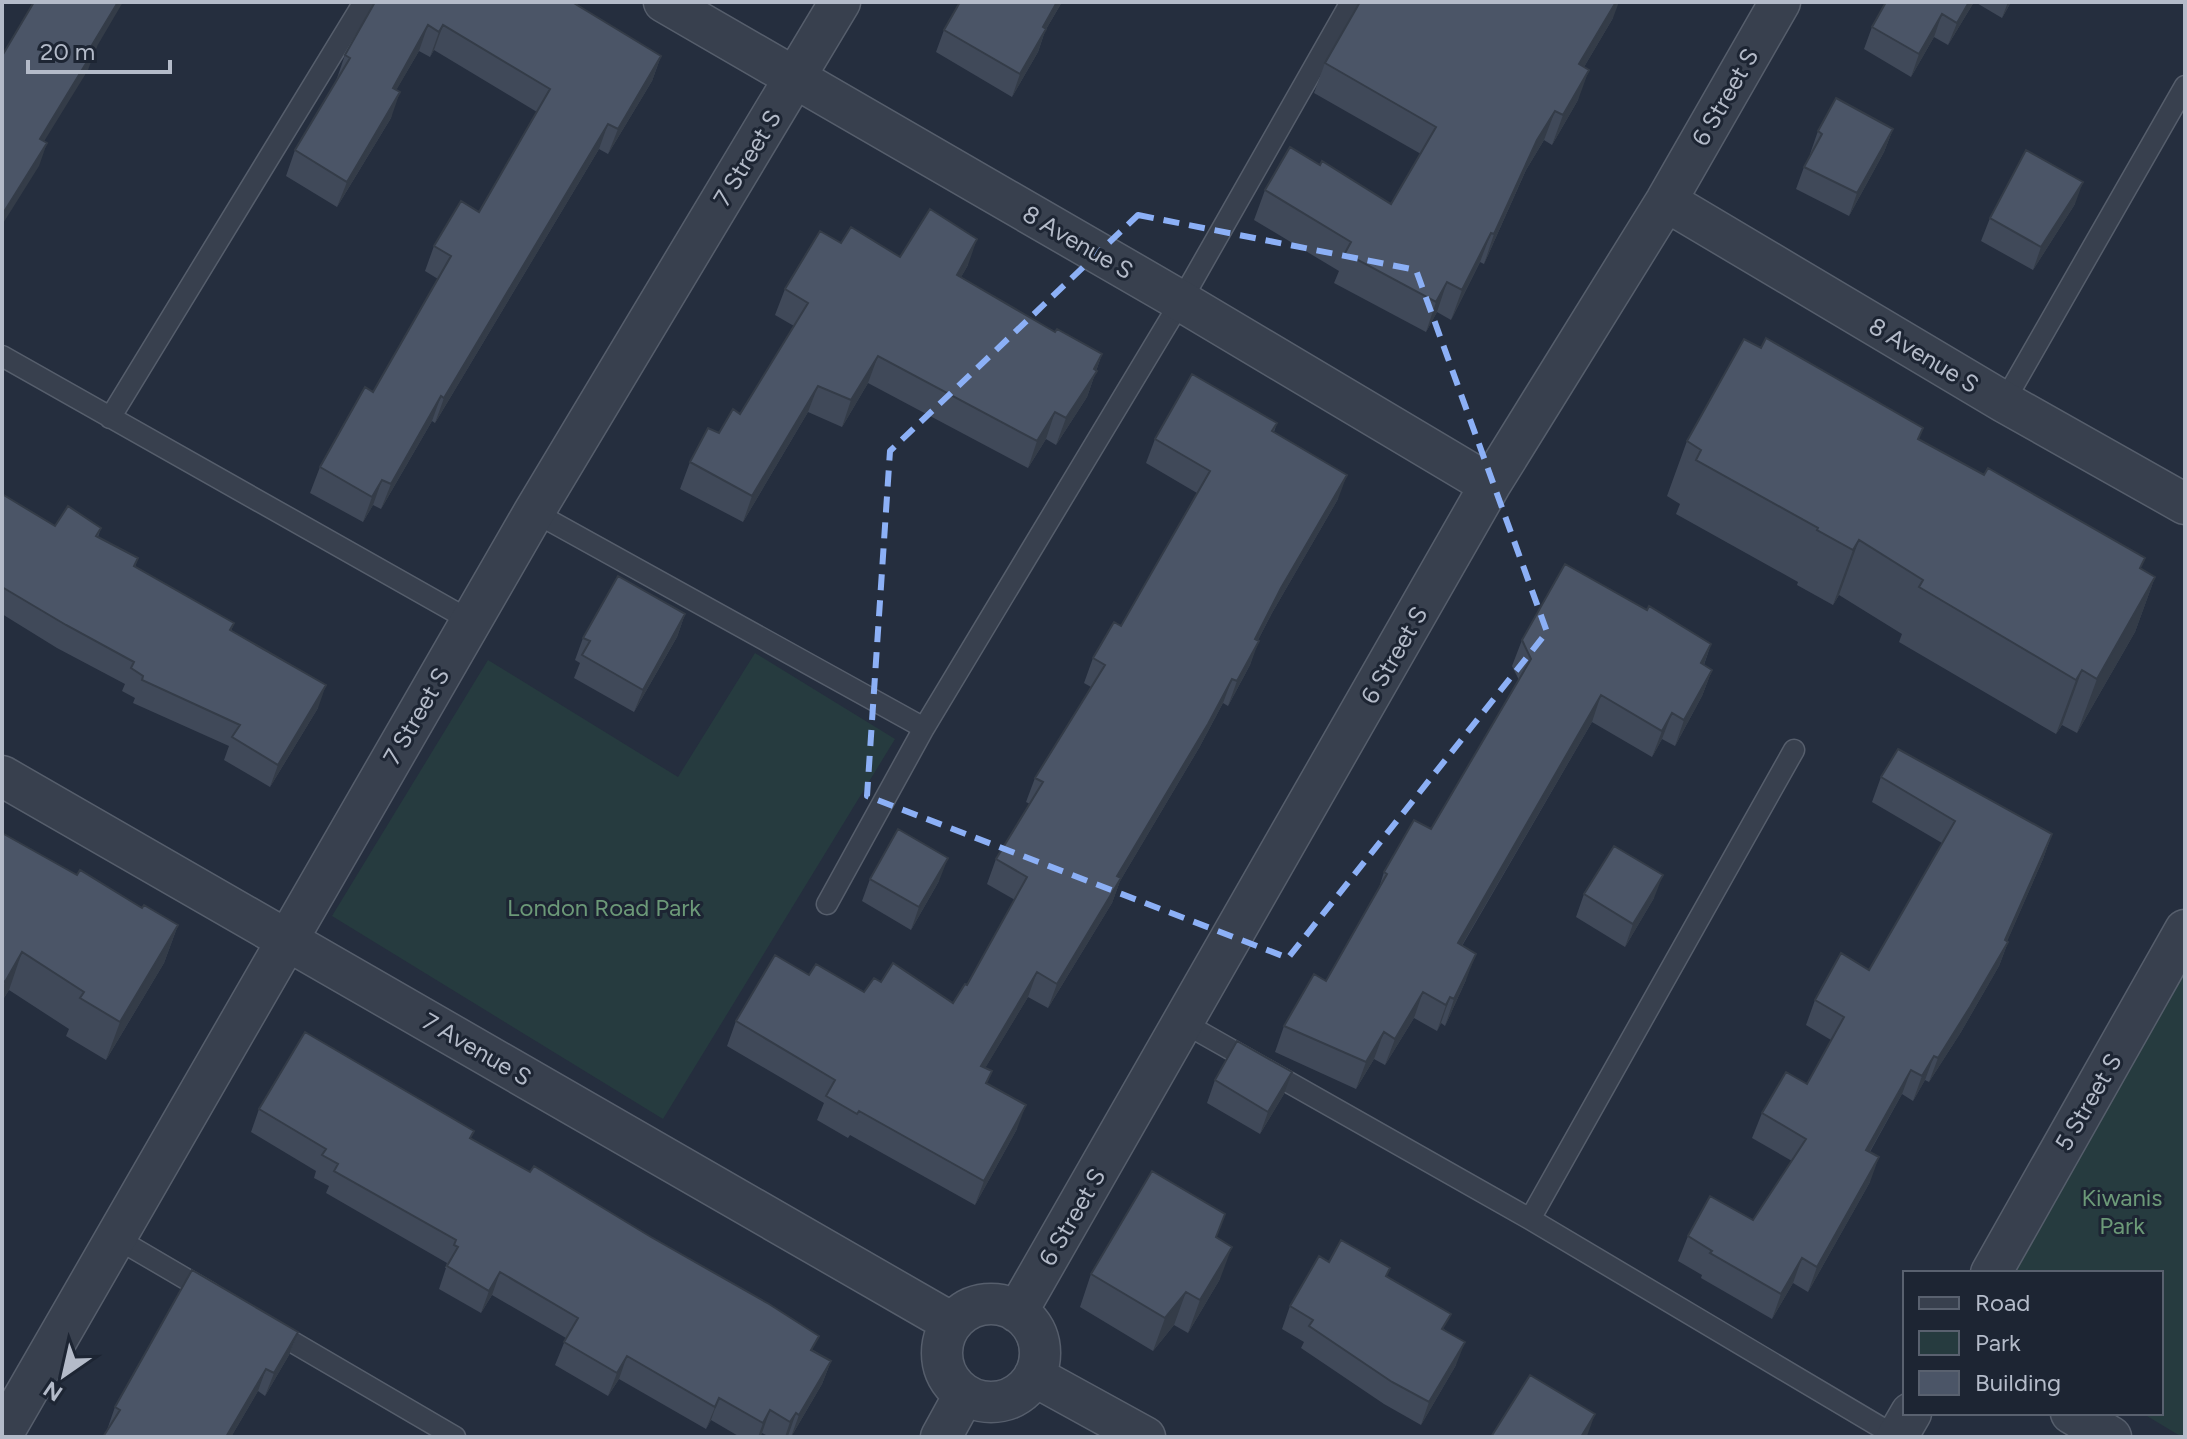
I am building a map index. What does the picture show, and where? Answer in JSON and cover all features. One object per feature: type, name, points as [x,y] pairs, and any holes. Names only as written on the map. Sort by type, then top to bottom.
[{"type":"street","name":"8 Avenue S","points":[[664,2],[1181,301],[1490,485]]},
{"type":"street","name":"7 Street S","points":[[2,1435],[534,512],[840,2]]},
{"type":"street","name":"6 Street S","points":[[1017,1312],[1490,485],[1666,201],[1780,2]]},
{"type":"street","name":"8 Avenue S","points":[[1666,201],[2004,402],[2185,504]]},
{"type":"street","name":"7 Avenue S","points":[[2,776],[952,1323]]},
{"type":"street","name":"5 Street S","points":[[1992,1271],[2185,930]]},
{"type":"street","points":[[995,1304],[1017,1312],[1034,1329],[1040,1345],[1040,1361],[1034,1376],[1024,1389],[1011,1398],[995,1402],[979,1401],[964,1395],[952,1384],[944,1369],[944,1337],[952,1323],[964,1312],[979,1305],[995,1304]]},
{"type":"street","points":[[1034,1376],[1145,1437]]},
{"type":"street","points":[[941,1437],[964,1395]]},
{"type":"street","points":[[1897,1437],[1910,1415]]},
{"type":"street","points":[[2074,1415],[2111,1437]]},
{"type":"lane","points":[[110,418],[364,2]]},
{"type":"lane","points":[[827,904],[924,728],[1181,301],[1351,2]]},
{"type":"lane","points":[[2004,402],[2185,86]]},
{"type":"lane","points":[[2,356],[471,621]]},
{"type":"lane","points":[[534,512],[924,728]]},
{"type":"lane","points":[[1530,1219],[1794,750]]},
{"type":"lane","points":[[1184,1023],[1530,1219],[1897,1437]]},
{"type":"lane","points":[[116,1238],[226,1303]]},
{"type":"lane","points":[[254,1319],[448,1435]]},
{"type":"highlighted area","points":[[1138,215],[1416,270],[1547,632],[1288,958],[867,796],[890,451]]},
{"type":"green space","name":"London Road Park","points":[[755,653],[895,739],[663,1119],[332,916],[488,660],[678,777]]},
{"type":"green space","name":"Kiwanis Park","points":[[2185,971],[2185,1437],[2145,1415],[2163,1415],[2163,1271],[2015,1271]]},
{"type":"building","points":[[34,2],[118,2],[92,45],[96,47],[40,139],[47,143],[2,215],[2,56]]},
{"type":"building","points":[[375,2],[572,2],[661,56],[618,129],[608,124],[444,398],[441,396],[391,484],[382,480],[372,497],[320,467],[365,387],[373,392],[451,256],[434,246],[461,201],[479,212],[550,89],[443,25],[439,32],[428,25],[393,88],[400,92],[347,182],[295,150],[350,58],[345,55]]},
{"type":"building","points":[[960,2],[1057,2],[1043,27],[1046,29],[1020,74],[944,30]]},
{"type":"building","points":[[1360,2],[1616,2],[1579,64],[1589,70],[1563,115],[1555,111],[1537,140],[1494,234],[1491,233],[1462,290],[1447,282],[1436,302],[1345,253],[1351,242],[1265,190],[1290,147],[1320,165],[1322,161],[1391,204],[1436,127],[1325,63]]},
{"type":"building","points":[[1886,2],[1969,2],[1957,23],[1942,14],[1919,54],[1872,27]]},
{"type":"building","points":[[1836,98],[1893,129],[1857,193],[1804,167],[1822,134],[1818,131]]},
{"type":"building","points":[[2026,150],[2083,182],[2041,247],[1990,218]]},
{"type":"building","points":[[930,209],[977,239],[957,275],[1055,332],[1057,329],[1102,354],[1094,369],[1097,371],[1066,418],[1055,412],[1037,441],[878,356],[851,400],[818,386],[752,496],[690,462],[708,428],[719,433],[733,409],[740,414],[808,303],[785,289],[820,231],[841,243],[851,227],[900,257]]},
{"type":"building","points":[[1766,338],[1923,428],[1918,439],[1984,475],[1988,468],[2145,558],[2140,568],[2155,577],[2097,679],[2082,670],[2076,680],[1919,587],[1923,580],[1859,540],[1853,550],[1696,460],[1701,450],[1687,441],[1744,339],[1761,348]]},
{"type":"building","points":[[1192,374],[1277,423],[1272,431],[1347,475],[1281,588],[1255,639],[1259,641],[1237,681],[1232,679],[1117,876],[1121,878],[1057,984],[1037,972],[981,1066],[992,1071],[986,1083],[1026,1105],[984,1181],[859,1111],[857,1114],[826,1096],[835,1080],[736,1021],[775,955],[809,975],[816,964],[864,992],[874,978],[881,982],[893,963],[953,1003],[967,985],[1027,877],[996,859],[1043,782],[1035,778],[1105,665],[1093,658],[1114,622],[1121,626],[1210,471],[1155,439]]},
{"type":"building","points":[[2,494],[55,526],[68,506],[101,528],[96,536],[138,558],[134,566],[234,623],[230,630],[326,685],[278,765],[232,737],[240,725],[142,680],[143,676],[131,668],[134,662],[2,587]]},
{"type":"building","points":[[1565,564],[1647,610],[1649,606],[1711,644],[1701,663],[1712,670],[1684,720],[1672,713],[1662,731],[1601,695],[1458,943],[1476,954],[1454,999],[1450,997],[1446,1005],[1423,992],[1395,1039],[1384,1032],[1366,1062],[1284,1026],[1314,974],[1326,981],[1414,820],[1431,829],[1531,659],[1522,640]]},
{"type":"building","points":[[618,576],[685,614],[643,690],[582,655],[590,641],[583,638]]},
{"type":"building","points":[[1898,749],[2052,834],[2005,940],[2008,942],[1938,1058],[1934,1056],[1922,1076],[1911,1070],[1866,1150],[1879,1157],[1817,1267],[1802,1258],[1781,1294],[1710,1253],[1712,1251],[1688,1236],[1710,1196],[1753,1220],[1806,1139],[1762,1113],[1786,1072],[1807,1084],[1844,1017],[1815,1000],[1841,953],[1869,970],[1955,821],[1881,777]]},
{"type":"building","points":[[898,829],[948,858],[919,907],[870,879]]},
{"type":"building","points":[[2,833],[77,875],[80,870],[142,908],[144,905],[178,925],[120,1022],[80,998],[84,992],[22,952],[5,982],[2,980]]},
{"type":"building","points":[[1614,846],[1663,875],[1633,924],[1584,894]]},
{"type":"building","points":[[305,1032],[474,1131],[470,1138],[530,1172],[534,1166],[819,1336],[811,1350],[831,1361],[799,1415],[796,1413],[790,1422],[770,1410],[763,1423],[719,1398],[715,1407],[627,1356],[617,1373],[564,1342],[578,1318],[500,1272],[489,1291],[447,1266],[458,1247],[454,1245],[456,1240],[334,1171],[338,1164],[322,1155],[326,1149],[259,1109]]},
{"type":"building","points":[[1237,1041],[1292,1072],[1268,1112],[1215,1080]]},
{"type":"building","points":[[1152,1171],[1225,1214],[1216,1237],[1232,1247],[1200,1300],[1186,1292],[1165,1318],[1091,1274]]},
{"type":"building","points":[[1341,1240],[1390,1268],[1386,1276],[1451,1314],[1442,1329],[1465,1342],[1429,1402],[1392,1382],[1309,1326],[1313,1320],[1290,1306],[1319,1256],[1329,1262]]},
{"type":"building","points":[[192,1270],[298,1332],[274,1373],[266,1369],[226,1437],[103,1437],[120,1410],[115,1407]]},
{"type":"building","points":[[1530,1375],[1595,1414],[1581,1437],[1491,1437]]}]
